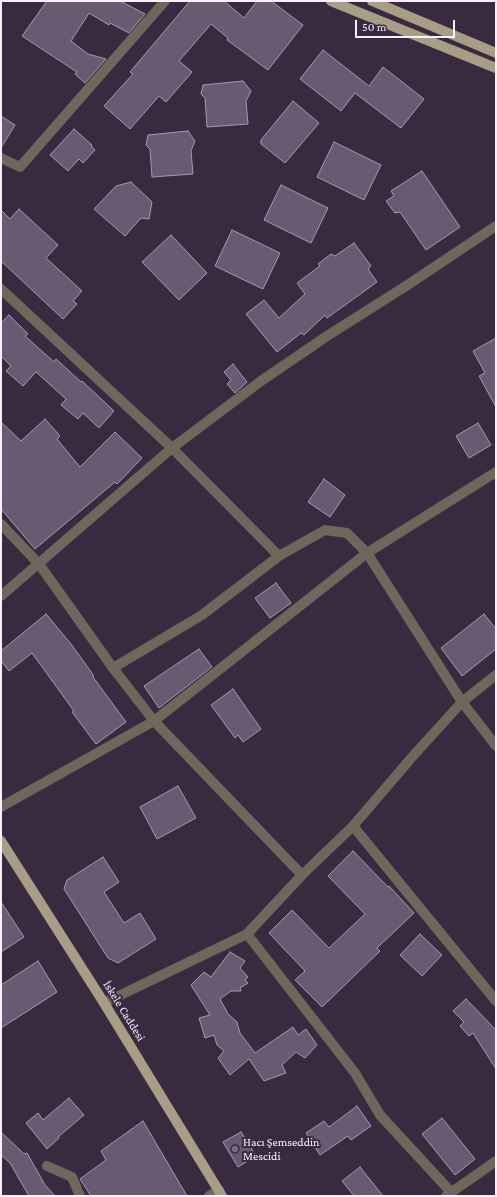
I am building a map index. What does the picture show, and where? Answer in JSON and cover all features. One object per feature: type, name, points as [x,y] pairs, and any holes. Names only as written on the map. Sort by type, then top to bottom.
[{"type":"main road","points":[[331,1],[496,68]]},
{"type":"main road","points":[[372,1],[496,53]]},
{"type":"main road","name":"İskele Caddesi","points":[[1,841],[104,1003],[221,1193]]},
{"type":"street","points":[[1,158],[20,167],[165,1]]},
{"type":"street","points":[[1,596],[172,448],[288,363],[496,226]]},
{"type":"street","points":[[1,289],[172,448],[279,556]]},
{"type":"street","points":[[1,807],[154,721],[367,553],[496,472]]},
{"type":"street","points":[[1,524],[39,564],[113,668],[154,721],[302,875]]},
{"type":"street","points":[[113,668],[202,615],[279,556],[326,530],[348,533],[367,553],[462,702],[496,746]]},
{"type":"street","points":[[104,1003],[247,934],[302,875],[353,826],[462,702],[496,675]]},
{"type":"street","points":[[353,826],[496,1001]]},
{"type":"street","points":[[247,934],[355,1073],[380,1115],[449,1194],[496,1161]]},
{"type":"street","points":[[47,1166],[72,1177],[80,1196]]},
{"type":"street","points":[[209,1196],[221,1193]]},
{"type":"building","points":[[47,1],[120,1],[145,14],[129,33],[110,23],[109,25],[89,13],[71,41],[88,54],[106,59],[85,83],[75,74],[77,72],[22,36]]},
{"type":"building","points":[[190,1],[224,1],[244,18],[257,1],[271,1],[303,25],[268,70],[227,40],[228,38],[211,24],[179,61],[192,72],[166,102],[159,96],[130,129],[104,106],[133,74],[130,72]]},
{"type":"building","points":[[323,50],[369,86],[383,67],[424,99],[401,128],[355,93],[341,111],[300,79]]},
{"type":"building","points":[[243,81],[251,91],[246,101],[248,124],[207,127],[205,98],[201,94],[203,85]]},
{"type":"building","points":[[293,101],[319,123],[285,163],[261,144],[261,140]]},
{"type":"building","points":[[1,116],[15,125],[1,148]]},
{"type":"building","points":[[74,129],[92,145],[91,146],[95,150],[83,163],[79,159],[68,171],[50,155]]},
{"type":"building","points":[[188,131],[195,141],[191,151],[193,174],[152,177],[150,149],[146,145],[148,135]]},
{"type":"building","points":[[334,142],[381,165],[364,200],[317,177]]},
{"type":"building","points":[[422,171],[460,227],[426,250],[400,212],[395,213],[386,201],[394,196],[391,191]]},
{"type":"building","points":[[131,182],[152,202],[149,219],[141,218],[125,236],[94,209],[116,186]]},
{"type":"building","points":[[281,185],[328,208],[311,243],[264,220]]},
{"type":"building","points":[[19,209],[58,245],[46,258],[82,291],[73,301],[77,304],[63,319],[1,261],[1,210],[10,219]]},
{"type":"building","points":[[232,230],[280,253],[263,289],[215,266]]},
{"type":"building","points":[[171,235],[207,273],[179,300],[142,262]]},
{"type":"building","points":[[354,243],[371,266],[368,269],[377,282],[327,318],[325,315],[304,335],[301,333],[277,352],[246,314],[264,300],[279,318],[305,294],[297,283],[320,266],[318,264],[331,254],[335,256]]},
{"type":"building","points":[[9,315],[28,334],[25,336],[54,362],[56,359],[114,411],[99,428],[83,413],[78,419],[61,405],[66,399],[36,372],[23,386],[6,371],[11,366],[1,356],[1,323]]},
{"type":"building","points":[[496,338],[496,407],[479,376],[485,373],[473,351]]},
{"type":"building","points":[[233,364],[247,382],[235,393],[227,384],[231,380],[224,372]]},
{"type":"building","points":[[45,419],[60,436],[57,439],[80,467],[115,432],[142,458],[117,484],[115,482],[35,549],[1,509],[1,422],[21,441]]},
{"type":"building","points":[[478,423],[491,445],[469,458],[456,436]]},
{"type":"building","points":[[324,479],[345,495],[330,517],[308,502]]},
{"type":"building","points":[[276,583],[291,603],[270,618],[255,598]]},
{"type":"building","points":[[46,614],[71,644],[126,722],[96,744],[72,712],[74,711],[32,653],[9,671],[1,661],[1,651]]},
{"type":"building","points":[[484,614],[496,629],[496,649],[462,676],[441,648]]},
{"type":"building","points":[[199,649],[212,667],[159,708],[144,686]]},
{"type":"building","points":[[233,689],[261,729],[243,742],[238,735],[235,738],[211,705]]},
{"type":"building","points":[[178,786],[196,818],[157,839],[140,807]]},
{"type":"building","points":[[353,851],[414,913],[377,948],[380,951],[322,1007],[295,980],[305,971],[269,933],[292,910],[329,948],[365,914],[328,876]]},
{"type":"building","points":[[103,857],[119,882],[104,892],[124,923],[140,913],[156,939],[118,963],[108,958],[64,889],[67,880]]},
{"type":"building","points":[[1,902],[24,937],[1,952]]},
{"type":"building","points":[[420,934],[442,955],[422,976],[400,955]]},
{"type":"building","points":[[230,952],[245,961],[240,968],[248,977],[245,980],[248,983],[240,988],[241,991],[231,991],[220,999],[228,1014],[237,1022],[240,1033],[255,1053],[293,1027],[298,1035],[306,1029],[317,1045],[305,1058],[296,1052],[282,1065],[286,1073],[264,1081],[249,1059],[230,1075],[218,1058],[224,1051],[217,1045],[214,1035],[205,1038],[199,1018],[210,1015],[191,985],[204,972],[211,977]]},
{"type":"building","points":[[38,961],[57,992],[1,1028],[1,985]]},
{"type":"building","points":[[466,999],[496,1030],[496,1069],[473,1033],[469,1036],[460,1026],[464,1022],[453,1011]]},
{"type":"building","points":[[69,1098],[84,1115],[58,1137],[59,1138],[47,1149],[26,1123],[38,1113],[43,1120]]},
{"type":"building","points":[[357,1106],[371,1126],[351,1140],[348,1136],[320,1155],[306,1133],[324,1121],[329,1127]]},
{"type":"building","points":[[442,1118],[475,1159],[455,1175],[422,1134]]},
{"type":"building","points":[[143,1121],[187,1196],[91,1196],[80,1179],[106,1160],[101,1151]]},
{"type":"building","points":[[1,1132],[24,1154],[27,1153],[45,1185],[55,1196],[29,1196],[10,1163],[1,1155]]},
{"type":"building","points":[[241,1132],[256,1156],[238,1167],[223,1142]]},
{"type":"building","points":[[360,1167],[383,1196],[354,1196],[342,1181]]},
{"type":"place","name":"Hacı Şemseddin Mescidi","points":[[235,1149]]}]
